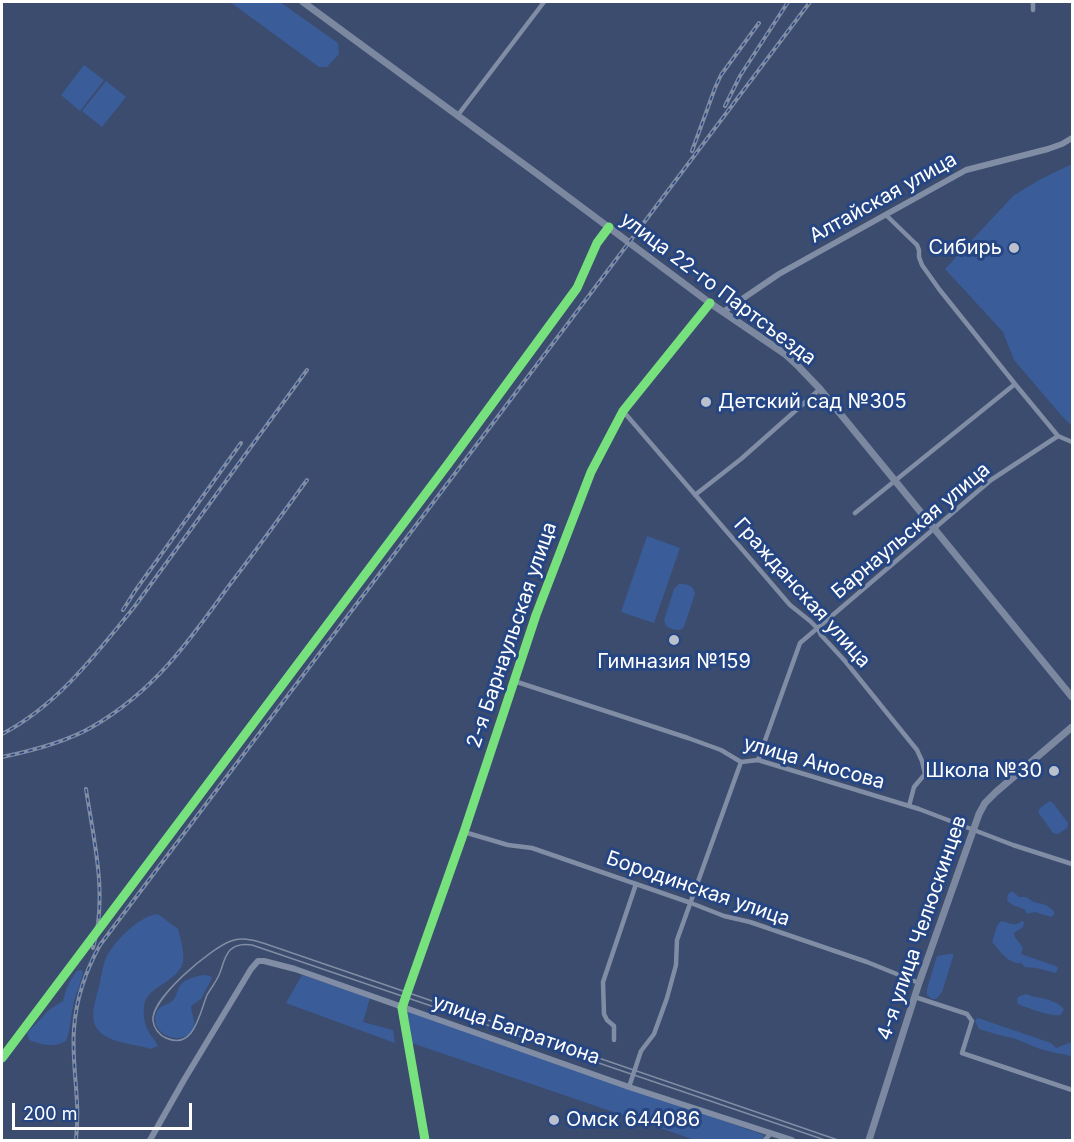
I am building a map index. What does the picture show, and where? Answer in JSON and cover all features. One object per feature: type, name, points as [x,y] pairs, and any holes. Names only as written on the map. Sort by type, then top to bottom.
[{"type":"main road","name":"улица 22-го Партсъезда","points":[[303,2],[710,303],[785,354],[820,389],[1072,697]]},
{"type":"main road","name":"4-я улица Челюскинцев","points":[[869,1140],[919,983],[979,814],[985,803],[996,792],[1072,727]]},
{"type":"street","points":[[458,116],[544,2]]},
{"type":"street","points":[[1033,2],[1034,10]]},
{"type":"street","name":"Алтайская улица","points":[[723,312],[779,274],[966,170],[1048,149],[1072,139]]},
{"type":"street","points":[[886,214],[917,245],[922,265],[1015,384],[1058,436],[1072,441]]},
{"type":"street","points":[[2,1058],[570,298],[582,279],[597,243],[609,227]]},
{"type":"street","name":"2-я Барнаульская улица","points":[[402,1008],[464,832],[536,615],[591,472],[623,411],[710,303]]},
{"type":"street","points":[[855,513],[1015,384]]},
{"type":"street","points":[[695,495],[741,459],[820,389]]},
{"type":"street","name":"Гражданская улица","points":[[623,411],[790,605],[818,629],[917,750],[925,774],[914,787],[909,806]]},
{"type":"street","name":"Барнаульская улица","points":[[758,760],[800,643],[991,480],[1058,436]]},
{"type":"street","name":"улица Аносова","points":[[514,681],[688,738],[721,750],[741,762],[758,760],[909,806],[1013,845],[1072,864]]},
{"type":"street","points":[[629,1087],[641,1051],[654,1034],[667,998],[676,965],[677,940],[741,762]]},
{"type":"street","name":"Бородинская улица","points":[[464,832],[508,845],[532,848],[724,916],[750,922],[867,962],[919,983]]},
{"type":"street","points":[[614,1040],[614,1026],[604,1014],[603,982],[636,884]]},
{"type":"street","name":"улица Багратиона","points":[[150,1140],[234,995],[251,969],[258,962],[264,961],[295,969],[629,1087],[792,1140]]},
{"type":"street","points":[[915,997],[967,1014],[972,1021],[962,1053],[1072,1090]]},
{"type":"street","points":[[402,1008],[425,1140]]},
{"type":"street","points":[[765,1140],[771,1133]]},
{"type":"shaded area","points":[[230,2],[280,2],[338,43],[339,54],[327,67],[319,67]]},
{"type":"shaded area","points":[[84,65],[104,80],[80,111],[61,95]]},
{"type":"shaded area","points":[[106,81],[126,97],[102,127],[82,111]]},
{"type":"shaded area","points":[[1072,164],[1072,426],[1014,360],[1003,332],[945,269],[1013,196]]},
{"type":"shaded area","points":[[647,536],[680,548],[654,623],[621,612]]},
{"type":"shaded area","points":[[679,584],[690,586],[695,594],[684,627],[678,630],[666,626],[664,620],[674,589]]},
{"type":"shaded area","points":[[1050,801],[1068,823],[1067,828],[1058,834],[1053,833],[1038,812]]},
{"type":"shaded area","points":[[1012,891],[1019,897],[1026,897],[1046,905],[1054,911],[1054,915],[1051,917],[1035,912],[1027,914],[1025,910],[1007,900],[1008,894]]},
{"type":"shaded area","points":[[158,914],[178,929],[183,962],[175,975],[155,989],[146,1000],[144,1018],[148,1031],[158,1046],[150,1049],[108,1038],[95,1026],[94,1010],[103,966],[110,951],[135,924]]},
{"type":"shaded area","points":[[1001,921],[1014,924],[1024,922],[1023,927],[1014,933],[1023,948],[1021,954],[1056,966],[1058,968],[1056,973],[1025,967],[1005,956],[992,942]]},
{"type":"shaded area","points":[[953,954],[953,957],[942,992],[936,999],[932,999],[927,995],[927,989],[937,956]]},
{"type":"shaded area","points":[[77,971],[83,972],[66,1041],[48,1045],[29,1040],[27,1033],[50,1009],[63,1001],[72,978]]},
{"type":"shaded area","points":[[204,975],[212,978],[201,999],[191,1006],[194,1025],[191,1032],[185,1037],[178,1038],[164,1034],[155,1022],[157,1011],[173,1000],[184,982]]},
{"type":"shaded area","points":[[302,975],[370,998],[363,1022],[393,1030],[395,1043],[286,1003]]},
{"type":"shaded area","points":[[1026,994],[1051,1001],[1064,1009],[1061,1015],[1052,1015],[1018,1004],[1017,999]]},
{"type":"shaded area","points":[[408,1012],[764,1135],[764,1138],[763,1140],[695,1140],[406,1041],[405,1014]]},
{"type":"shaded area","points":[[978,1018],[1051,1043],[1056,1048],[1072,1042],[1072,1057],[979,1029],[975,1021]]},
{"type":"tram line","points":[[825,1140],[252,945],[238,946],[230,950],[189,1035],[176,1041],[166,1038],[159,1033],[153,1021],[161,1000],[183,975],[210,953],[231,941],[251,940],[838,1140]]},
{"type":"railway","points":[[725,106],[740,76],[788,2]]},
{"type":"railway","points":[[76,1140],[77,1108],[73,1048],[75,1018],[82,986],[100,945],[810,2]]},
{"type":"railway","points":[[692,151],[721,75],[759,23]]},
{"type":"railway","points":[[2,734],[41,709],[58,694],[106,642],[135,606],[307,370]]},
{"type":"railway","points":[[123,610],[241,443]]},
{"type":"railway","points":[[2,757],[48,745],[92,727],[114,713],[151,682],[198,628],[307,480]]},
{"type":"railway","points":[[86,789],[96,849],[99,889],[99,909],[93,948]]},
{"type":"cycle path","points":[[2,1058],[448,464],[577,288],[597,243],[609,227]]},
{"type":"cycle path","points":[[425,1140],[402,1008],[407,993],[464,832],[536,615],[591,472],[623,411],[710,303]]},
{"type":"place","name":"Сибирь","points":[[1014,248]]},
{"type":"place","name":"Детский сад №305","points":[[706,402]]},
{"type":"place","name":"Гимназия №159","points":[[674,640]]},
{"type":"place","name":"Школа №30","points":[[1054,771]]},
{"type":"place","name":"Омск 644086","points":[[554,1120]]}]
